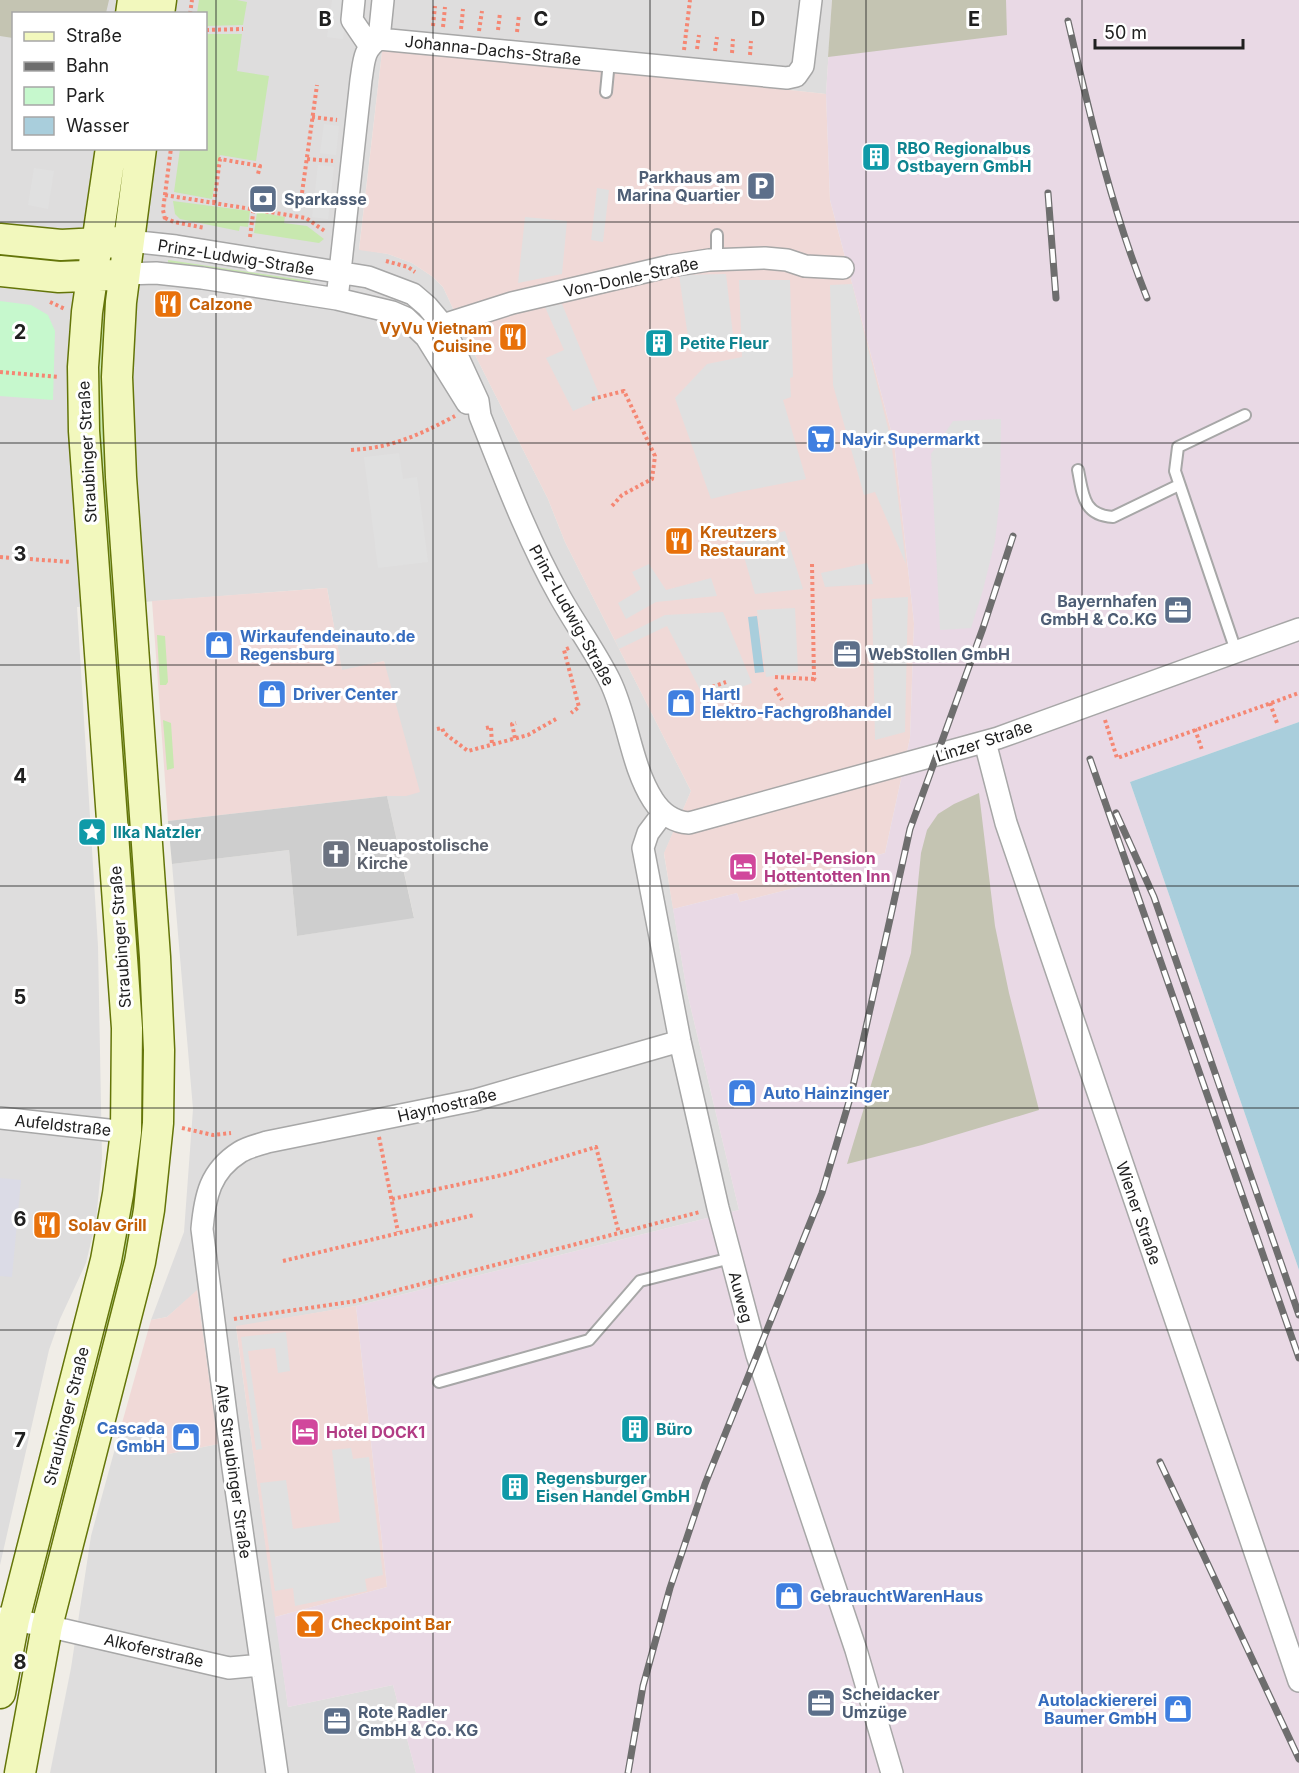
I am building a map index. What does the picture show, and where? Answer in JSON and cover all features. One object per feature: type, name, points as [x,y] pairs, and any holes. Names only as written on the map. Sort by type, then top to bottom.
[{"type":"main road","name":"Straubinger Straße","points":[[0,1693],[7,1619],[106,1260],[126,1132],[127,1028],[84,431],[83,379],[87,312],[111,150]]},
{"type":"main road","name":"Straubinger Straße","points":[[20,1773],[47,1626],[140,1262],[149,1210],[158,1123],[159,1050],[155,957],[119,449],[117,377],[124,274],[141,150]]},
{"type":"main road","points":[[0,239],[61,245],[129,241]]},
{"type":"main road","points":[[0,271],[59,277],[124,274]]},
{"type":"street","points":[[354,0],[352,20],[374,42]]},
{"type":"street","points":[[337,299],[361,80],[365,56],[374,42],[383,0]]},
{"type":"street","name":"Johanna-Dachs-Straße","points":[[374,42],[787,78],[796,76],[803,66],[811,0]]},
{"type":"street","name":"Prinz-Ludwig-Straße","points":[[129,241],[176,246],[368,277],[413,294],[427,306],[435,331],[527,532],[559,594],[610,682],[644,783],[663,813]]},
{"type":"street","name":"Von-Donle-Straße","points":[[435,331],[512,303],[670,266],[717,260],[787,260],[805,266],[843,268]]},
{"type":"street","name":"Prinz-Ludwig-Straße","points":[[124,274],[156,273],[202,278],[337,299],[392,312],[435,331]]},
{"type":"street","name":"Linzer Straße","points":[[663,813],[677,822],[689,823],[985,742],[1299,629]]},
{"type":"street","name":"Wiener Straße","points":[[985,742],[1006,823],[1299,1681]]},
{"type":"street","name":"Auweg","points":[[663,813],[648,833],[643,848],[680,1041],[718,1208],[757,1355],[856,1650],[892,1773]]},
{"type":"street","name":"Haymostraße","points":[[219,1171],[240,1152],[267,1142],[475,1100],[680,1041]]},
{"type":"street","name":"Aufeldstraße","points":[[0,1118],[126,1132]]},
{"type":"street","name":"Alte Straubinger Straße","points":[[219,1171],[208,1189],[202,1229],[277,1773]]},
{"type":"street","points":[[7,1619],[47,1626]]},
{"type":"street","name":"Alkoferstraße","points":[[47,1626],[229,1668],[261,1665]]},
{"type":"lane","points":[[606,92],[609,62]]},
{"type":"lane","points":[[717,235],[717,260]]},
{"type":"lane","points":[[1236,651],[1175,471],[1178,447],[1245,415]]},
{"type":"lane","points":[[1078,470],[1084,501],[1102,516],[1113,517],[1179,485]]},
{"type":"lane","points":[[439,1382],[589,1340],[639,1281],[731,1258]]},
{"type":"path","points":[[685,39],[690,0]]},
{"type":"path","points":[[432,30],[435,6]]},
{"type":"path","points":[[442,31],[445,7]]},
{"type":"path","points":[[460,33],[463,9]]},
{"type":"path","points":[[479,35],[482,11]]},
{"type":"path","points":[[497,37],[500,13]]},
{"type":"path","points":[[516,39],[519,15]]},
{"type":"path","points":[[207,30],[243,29]]},
{"type":"path","points":[[302,193],[317,85]]},
{"type":"path","points":[[312,117],[344,121]]},
{"type":"path","points":[[214,203],[220,159],[260,166],[258,174]]},
{"type":"path","points":[[307,159],[339,162]]},
{"type":"path","points":[[165,195],[298,215],[331,236],[344,237]]},
{"type":"path","points":[[250,237],[254,208]]},
{"type":"path","points":[[0,372],[83,379]]},
{"type":"path","points":[[592,399],[624,391],[655,456],[652,479],[621,495],[612,506]]},
{"type":"path","points":[[351,450],[380,448],[474,412]]},
{"type":"path","points":[[0,557],[94,564]]},
{"type":"path","points":[[775,677],[816,680],[812,564]]},
{"type":"path","points":[[571,713],[579,707],[564,650],[585,638]]},
{"type":"path","points":[[701,691],[726,682]]},
{"type":"path","points":[[775,688],[782,700]]},
{"type":"path","points":[[1099,701],[1117,758],[1299,693]]},
{"type":"path","points":[[1270,703],[1277,723]]},
{"type":"path","points":[[437,729],[442,728],[444,733],[468,751],[528,735],[556,719]]},
{"type":"path","points":[[515,738],[512,724],[516,723]]},
{"type":"path","points":[[486,728],[491,727],[492,745]]},
{"type":"path","points":[[1195,729],[1202,750]]},
{"type":"path","points":[[158,1123],[213,1135],[251,1131],[267,1142]]},
{"type":"path","points":[[367,1138],[390,1134]]},
{"type":"path","points":[[379,1136],[398,1232]]},
{"type":"path","points":[[392,1199],[507,1174],[596,1147],[619,1233]]},
{"type":"path","points":[[214,1322],[356,1301],[718,1208]]},
{"type":"path","points":[[283,1261],[474,1215]]},
{"type":"shaded area","points":[[0,0],[832,0],[826,94],[393,47],[382,52],[359,249],[388,254],[412,263],[443,287],[548,499],[565,542],[691,791],[664,854],[687,992],[739,1210],[356,1306],[236,1327],[288,1707],[393,1685],[416,1773],[50,1773],[71,1668],[91,1536],[122,1423],[163,1434],[163,1455],[218,1444],[197,1291],[167,1317],[151,1320],[184,1232],[193,1109],[172,864],[289,850],[297,936],[414,917],[387,796],[406,796],[384,661],[342,671],[327,588],[77,607],[98,946],[102,1158],[96,1221],[86,1263],[60,1319],[49,1350],[0,1565]]},
{"type":"shaded area","points":[[0,0],[109,0],[106,12],[12,12],[12,38],[0,36]]},
{"type":"shaded area","points":[[332,0],[349,0],[343,39],[327,37]]},
{"type":"shaded area","points":[[832,0],[1299,0],[1299,722],[1130,782],[1299,1270],[1299,1773],[416,1773],[393,1685],[288,1707],[275,1617],[387,1587],[356,1306],[739,1210],[687,992],[673,909],[737,893],[740,902],[814,883],[812,874],[885,853],[910,738],[914,623],[894,442],[830,200],[826,94]]},
{"type":"shaded area","points":[[832,0],[1006,0],[1007,35],[828,57]]},
{"type":"shaded area","points":[[393,47],[826,94],[830,200],[894,442],[914,623],[910,738],[885,853],[812,874],[814,883],[740,902],[737,893],[673,909],[664,853],[691,791],[565,542],[548,499],[443,287],[412,263],[388,254],[359,250],[382,52]]},
{"type":"shaded area","points":[[324,124],[339,126],[336,155],[320,153]]},
{"type":"shaded area","points":[[318,165],[334,167],[328,219],[312,217]]},
{"type":"shaded area","points":[[34,168],[54,171],[48,209],[28,205]]},
{"type":"shaded area","points":[[597,188],[609,190],[603,242],[591,240]]},
{"type":"shaded area","points":[[525,217],[567,221],[562,274],[518,283]]},
{"type":"shaded area","points":[[726,274],[734,344],[690,351],[679,275]]},
{"type":"shaded area","points":[[739,280],[790,280],[793,377],[790,378],[791,397],[783,400],[806,479],[711,499],[675,398],[707,364],[742,357]]},
{"type":"shaded area","points":[[852,284],[891,440],[906,564],[875,492],[864,495],[833,385],[830,285]]},
{"type":"shaded area","points":[[562,304],[601,399],[573,411],[546,358],[564,350],[545,307]]},
{"type":"shaded area","points":[[1001,419],[1000,497],[995,541],[983,590],[971,628],[940,630],[931,454],[953,421]]},
{"type":"shaded area","points":[[399,453],[403,479],[417,477],[428,562],[378,568],[364,457]]},
{"type":"shaded area","points":[[785,531],[803,589],[755,594],[740,543]]},
{"type":"shaded area","points":[[867,563],[873,584],[825,587],[821,573]]},
{"type":"shaded area","points":[[649,564],[666,590],[711,578],[717,596],[656,602],[626,619],[618,603],[641,589],[632,572]]},
{"type":"shaded area","points":[[327,588],[342,670],[384,661],[420,792],[406,796],[387,796],[168,821],[152,601]]},
{"type":"shaded area","points":[[908,597],[905,732],[875,740],[872,599]]},
{"type":"shaded area","points":[[795,608],[798,672],[766,677],[757,610]]},
{"type":"shaded area","points":[[723,612],[752,683],[706,701],[667,626],[619,649],[615,640],[665,615]]},
{"type":"shaded area","points":[[979,793],[995,926],[1009,993],[1039,1110],[922,1145],[847,1164],[911,953],[921,853],[927,830],[938,814]]},
{"type":"shaded area","points":[[387,796],[414,918],[297,936],[289,850],[172,864],[168,821]]},
{"type":"shaded area","points":[[0,1178],[21,1180],[12,1277],[0,1276]]},
{"type":"shaded area","points":[[197,1290],[218,1444],[163,1455],[163,1434],[122,1423],[151,1320],[167,1317]]},
{"type":"shaded area","points":[[356,1306],[387,1587],[275,1617],[236,1326]]},
{"type":"shaded area","points":[[286,1332],[290,1371],[278,1373],[275,1348],[248,1351],[262,1449],[256,1450],[241,1337]]},
{"type":"shaded area","points":[[351,1448],[353,1459],[369,1457],[383,1575],[365,1579],[367,1591],[295,1606],[293,1588],[275,1591],[260,1483],[286,1480],[293,1529],[340,1522],[332,1450]]},
{"type":"green space","points":[[199,0],[247,2],[243,25],[207,26],[207,12],[197,12]]},
{"type":"green space","points":[[207,34],[242,34],[237,71],[269,76],[256,161],[220,155],[212,199],[174,192],[180,150],[207,150]]},
{"type":"green space","points":[[173,201],[250,211],[248,227],[240,226],[239,231],[180,219],[175,214]]},
{"type":"green space","points":[[257,212],[285,217],[284,223],[307,226],[324,239],[319,243],[254,233]]},
{"type":"green space","points":[[168,260],[310,281],[309,285],[168,264]]},
{"type":"green space","points":[[0,301],[31,305],[48,315],[55,331],[53,400],[0,396]]},
{"type":"green space","points":[[100,319],[104,319],[103,428],[150,1070],[141,1070],[99,428]]},
{"type":"green space","points":[[157,635],[165,636],[168,682],[166,685],[160,685]]},
{"type":"green space","points":[[163,720],[171,723],[174,768],[167,770]]},
{"type":"green space","points":[[140,1085],[151,1085],[140,1213],[100,1365],[129,1217]]},
{"type":"water","points":[[757,616],[764,672],[755,673],[748,617]]},
{"type":"water","points":[[1299,722],[1299,1270],[1130,782]]},
{"type":"railway","points":[[1068,21],[1112,196],[1147,298]]},
{"type":"railway","points":[[1048,193],[1056,298]]},
{"type":"railway","points":[[628,1773],[643,1686],[670,1588],[705,1484],[822,1193],[851,1095],[910,829],[983,628],[1013,536]]},
{"type":"railway","points":[[1090,759],[1299,1358]]},
{"type":"railway","points":[[1116,813],[1154,897],[1299,1315]]},
{"type":"railway","points":[[1160,1462],[1299,1759]]},
{"type":"place","name":"RBO Regionalbus Ostbayern GmbH","points":[[876,157]]},
{"type":"place","name":"Parkhaus am Marina Quartier","points":[[761,186]]},
{"type":"place","name":"Sparkasse","points":[[263,199]]},
{"type":"place","name":"Calzone","points":[[168,304]]},
{"type":"place","name":"VyVu Vietnam Cuisine","points":[[513,337]]},
{"type":"place","name":"Petite Fleur","points":[[659,343]]},
{"type":"place","name":"Nayir Supermarkt","points":[[821,439]]},
{"type":"place","name":"Kreutzers Restaurant","points":[[679,541]]},
{"type":"place","name":"Bayernhafen GmbH & Co.KG","points":[[1178,610]]},
{"type":"place","name":"Wirkaufendeinauto.de Regensburg","points":[[219,645]]},
{"type":"place","name":"WebStollen GmbH","points":[[847,654]]},
{"type":"place","name":"Driver Center","points":[[272,694]]},
{"type":"place","name":"Hartl Elektro-Fachgroßhandel","points":[[681,703]]},
{"type":"place","name":"Ilka Natzler","points":[[92,832]]},
{"type":"place","name":"Neuapostolische Kirche","points":[[336,854]]},
{"type":"place","name":"Hotel-Pension Hottentotten Inn","points":[[743,867]]},
{"type":"place","name":"Auto Hainzinger","points":[[742,1093]]},
{"type":"place","name":"Solav Grill","points":[[47,1225]]},
{"type":"place","name":"Büro","points":[[635,1429]]},
{"type":"place","name":"Hotel DOCK1","points":[[305,1432]]},
{"type":"place","name":"Cascada GmbH","points":[[186,1437]]},
{"type":"place","name":"Regensburger Eisen Handel GmbH","points":[[515,1487]]},
{"type":"place","name":"GebrauchtWarenHaus","points":[[789,1596]]},
{"type":"place","name":"Checkpoint Bar","points":[[310,1624]]},
{"type":"place","name":"Scheidacker Umzüge","points":[[821,1703]]},
{"type":"place","name":"Autolackiererei Baumer GmbH","points":[[1178,1709]]},
{"type":"place","name":"Rote Radler GmbH & Co. KG","points":[[337,1721]]}]
